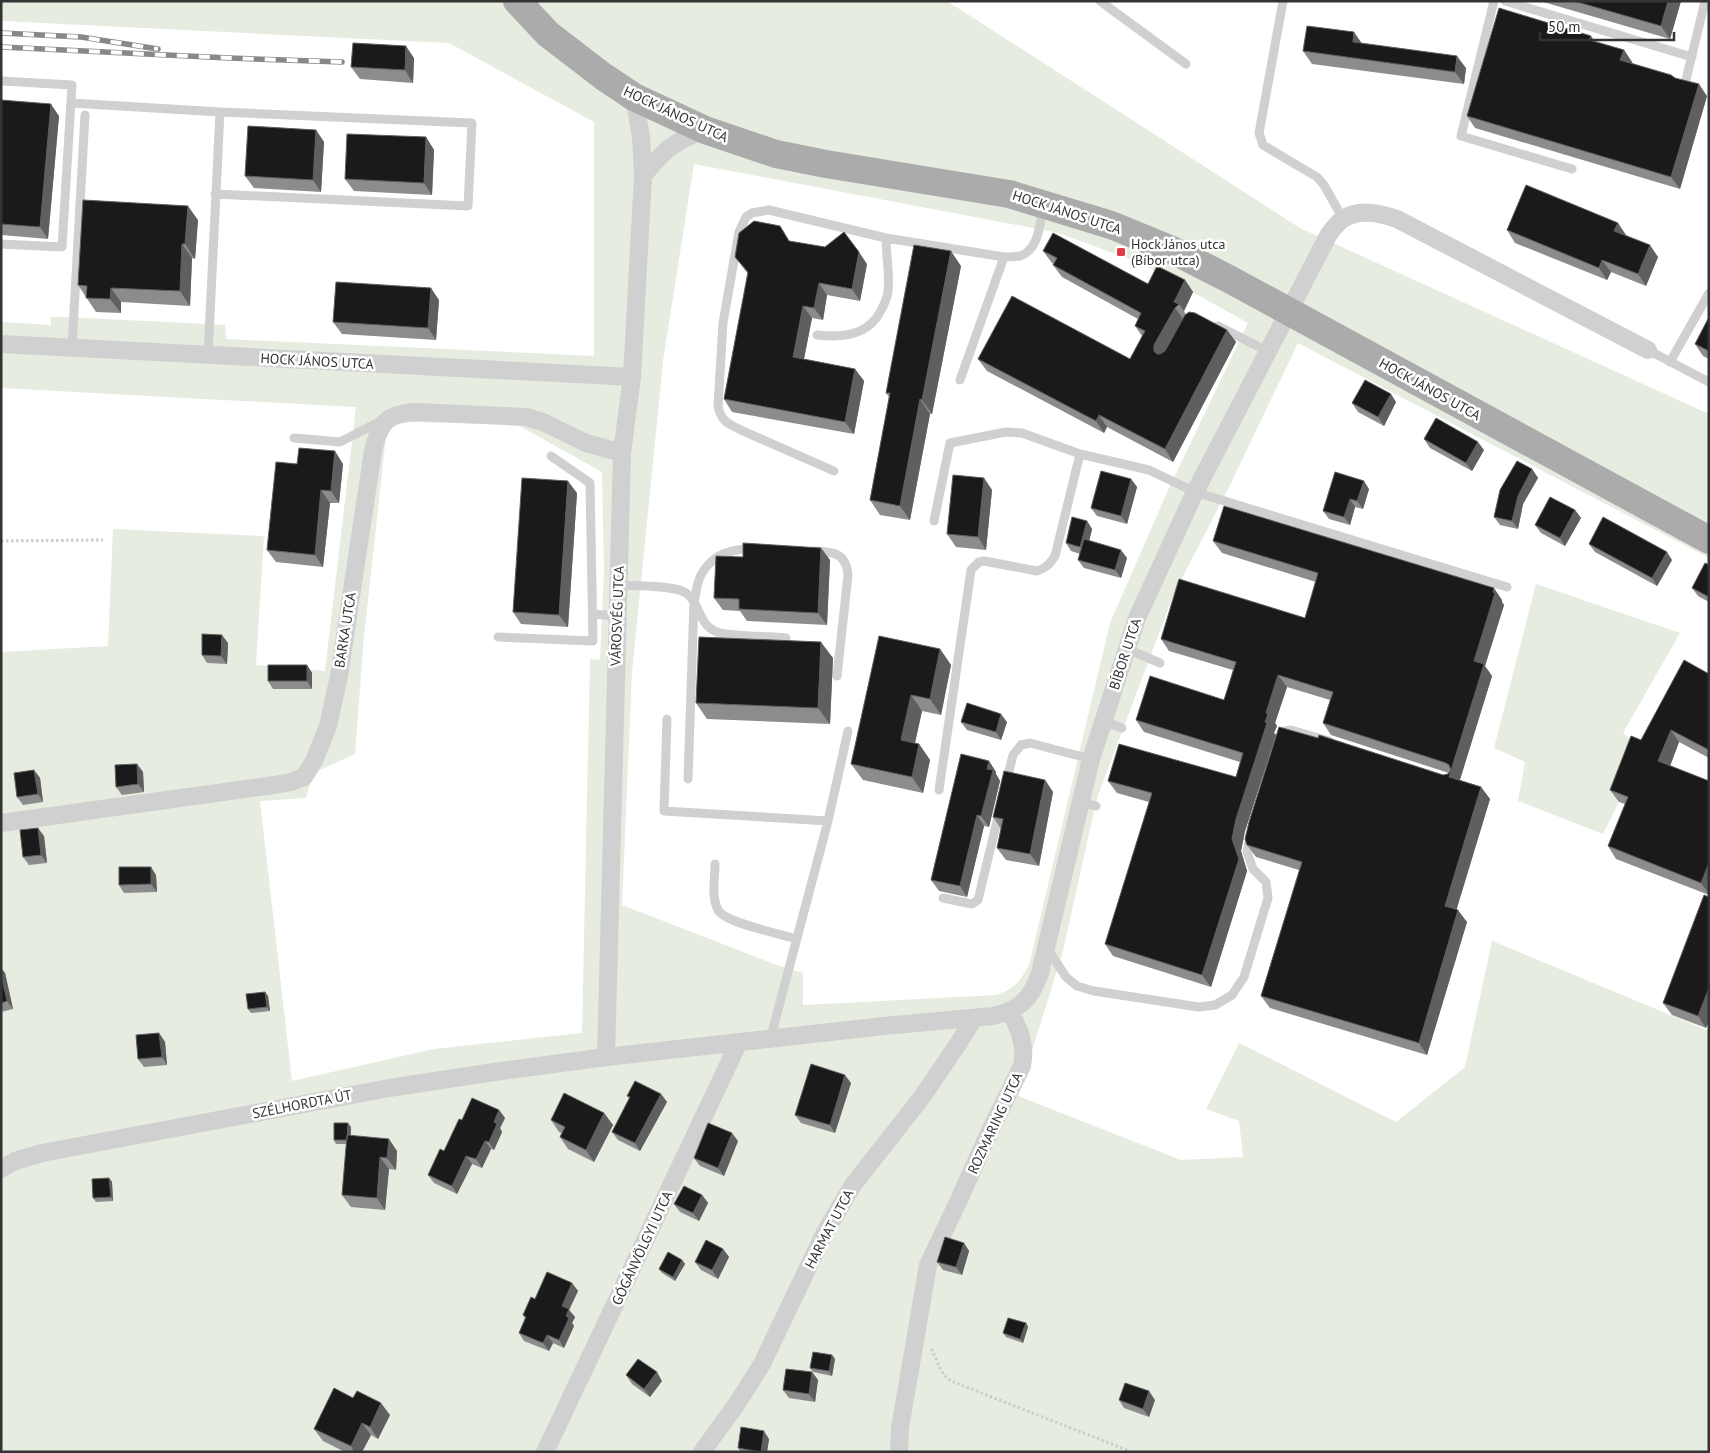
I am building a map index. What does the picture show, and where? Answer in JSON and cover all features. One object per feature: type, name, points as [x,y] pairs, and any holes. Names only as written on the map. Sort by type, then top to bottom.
[{"type":"main road","name":"HOCK JÁNOS UTCA","points":[[517,1],[548,34],[634,97],[705,130],[776,154],[1009,194],[1111,225],[1172,250],[1709,540]]},
{"type":"street","name":"VÁROSVÉG UTCA","points":[[606,1057],[616,616],[622,453],[632,377],[643,176],[641,137],[634,97]]},
{"type":"street","points":[[643,176],[658,157],[670,146],[688,136],[705,130]]},
{"type":"street","points":[[1343,219],[1368,212],[1396,219],[1648,350]]},
{"type":"street","name":"BÍBOR UTCA","points":[[1010,1012],[1023,1003],[1032,991],[1040,973],[1088,804],[1091,759],[1136,618],[1195,492],[1288,311],[1328,234],[1343,219]]},
{"type":"street","name":"HOCK JÁNOS UTCA","points":[[1,344],[632,377]]},
{"type":"street","points":[[392,416],[416,412],[526,417],[542,422],[586,443],[622,453]]},
{"type":"street","name":"BARKA UTCA","points":[[1,823],[274,785],[304,777],[314,761],[328,726],[338,676],[373,450],[378,432],[384,422],[392,416]]},
{"type":"street","points":[[606,1057],[738,1044],[884,1026],[993,1016],[1010,1012]]},
{"type":"street","name":"ROZMARING UTCA","points":[[899,1452],[900,1428],[928,1265],[1022,1066],[1024,1056],[1023,1042],[1010,1012]]},
{"type":"street","name":"HARMAT UTCA","points":[[702,1452],[736,1405],[762,1364],[824,1234],[852,1184],[922,1097],[974,1018]]},
{"type":"street","name":"GÓGÁNVÖLGYI UTCA","points":[[545,1452],[738,1044]]},
{"type":"street","name":"SZÉLHORDTA ÚT","points":[[1,1169],[15,1161],[42,1153],[370,1091],[606,1057]]},
{"type":"lane","points":[[1100,1],[1186,64]]},
{"type":"lane","points":[[1283,1],[1259,133],[1263,145],[1317,177],[1324,185],[1343,219]]},
{"type":"lane","points":[[1494,1],[1461,136],[1572,170]]},
{"type":"lane","points":[[1505,1],[1692,57]]},
{"type":"lane","points":[[1685,84],[1705,1]]},
{"type":"lane","points":[[1,81],[72,85],[62,247],[1,244]]},
{"type":"lane","points":[[71,103],[220,112],[472,123],[468,206],[215,194]]},
{"type":"lane","points":[[208,355],[220,112]]},
{"type":"lane","points":[[72,348],[85,115]]},
{"type":"lane","points":[[834,471],[742,432],[720,417],[718,406],[723,323],[739,232],[746,217],[752,213],[769,210],[886,238],[1004,257],[1020,256],[1028,251],[1036,242],[1044,204]]},
{"type":"lane","points":[[817,335],[832,337],[857,333],[872,324],[883,307],[888,293],[886,238]]},
{"type":"lane","points":[[960,380],[1004,257]]},
{"type":"lane","points":[[1670,362],[1709,293]]},
{"type":"lane","points":[[1213,323],[1267,352]]},
{"type":"lane","points":[[1648,350],[1709,382]]},
{"type":"lane","points":[[294,438],[340,442],[392,416]]},
{"type":"lane","points":[[934,521],[950,443],[1006,432],[1022,433],[1080,454],[1149,470],[1195,492],[1507,587]]},
{"type":"lane","points":[[939,790],[971,570],[979,562],[984,561],[1037,571],[1044,569],[1052,561],[1055,556],[1080,454]]},
{"type":"lane","points":[[498,637],[593,641],[590,483],[551,456]]},
{"type":"lane","points":[[688,779],[694,602],[700,576],[710,562],[725,551],[745,548],[764,549]]},
{"type":"lane","points":[[802,551],[830,552],[843,557],[847,565],[848,575],[837,676]]},
{"type":"lane","points":[[618,585],[678,590],[687,594],[694,602],[704,624],[716,632],[786,638]]},
{"type":"lane","points":[[593,614],[616,616]]},
{"type":"lane","points":[[1126,649],[1160,664]]},
{"type":"lane","points":[[667,719],[664,811],[828,821]]},
{"type":"lane","points":[[1103,721],[1122,728]]},
{"type":"lane","points":[[1279,742],[1285,731],[1291,730],[1334,743]]},
{"type":"lane","points":[[770,1040],[828,821],[848,731]]},
{"type":"lane","points":[[1004,794],[1013,755],[1017,748],[1022,745],[1030,744],[1091,759]]},
{"type":"lane","points":[[943,898],[972,904],[978,900],[1001,803]]},
{"type":"lane","points":[[1047,948],[1066,977],[1076,986],[1094,991],[1199,1007],[1215,1005],[1232,995],[1244,977],[1268,898],[1266,882],[1254,869],[1247,852],[1254,823]]},
{"type":"lane","points":[[715,864],[715,894],[719,912],[733,921],[797,939]]},
{"type":"path","points":[[1,542],[103,540]]},
{"type":"path","points":[[918,1328],[938,1360],[943,1376],[952,1382],[1132,1452]]},
{"type":"shaded area","points":[[1,1],[947,1],[1300,228],[1709,414],[1709,558],[1298,343],[1231,483],[1173,596],[1097,798],[1063,951],[1018,1096],[1181,1160],[1243,1157],[1239,1121],[1206,1109],[1239,1043],[1396,1122],[1465,1067],[1492,941],[1709,1031],[1709,1452],[1,1452],[1,652],[108,646],[113,529],[264,536],[256,665],[325,671],[356,407],[1,388],[1,322],[51,325],[51,317],[65,317],[225,325],[226,339],[594,356],[594,122],[449,43],[1,21]],"holes":[[[694,164],[1059,233],[1142,264],[1248,323],[1169,488],[1110,623],[1029,965],[1016,984],[997,995],[803,1005],[803,973],[774,964],[622,905],[632,672],[663,361]],[[407,422],[516,424],[602,472],[604,570],[600,660],[590,659],[582,1033],[434,1049],[292,1081],[260,801],[306,798],[313,773],[355,754],[364,636],[386,436],[395,425]]]},
{"type":"shaded area","points":[[1536,584],[1680,633],[1623,733],[1644,752],[1603,834],[1518,801],[1525,762],[1494,748]]},
{"type":"building","points":[[1574,1],[1668,1],[1661,26]]},
{"type":"building","points":[[1499,8],[1591,36],[1589,40],[1624,50],[1620,60],[1699,84],[1671,177],[1467,116]]},
{"type":"building","points":[[1307,26],[1354,32],[1353,42],[1457,56],[1455,72],[1303,51]]},
{"type":"building","points":[[353,43],[406,46],[405,70],[351,67]]},
{"type":"building","points":[[1,100],[51,104],[40,227],[1,224]]},
{"type":"building","points":[[248,126],[316,130],[313,180],[245,176]]},
{"type":"building","points":[[347,134],[426,137],[424,183],[345,179]]},
{"type":"building","points":[[1526,185],[1618,223],[1614,231],[1650,245],[1638,274],[1602,260],[1599,268],[1507,230]]},
{"type":"building","points":[[83,200],[188,206],[185,244],[182,244],[180,291],[111,288],[110,299],[86,298],[87,286],[78,285]]},
{"type":"building","points":[[754,221],[780,226],[789,241],[825,247],[844,232],[859,252],[852,289],[819,283],[814,308],[803,306],[793,357],[855,369],[845,422],[724,399],[748,272],[735,257],[739,233]]},
{"type":"building","points":[[1053,233],[1148,284],[1157,266],[1185,280],[1174,302],[1179,304],[1154,345],[1154,351],[1157,354],[1165,351],[1185,315],[1189,312],[1195,313],[1227,330],[1165,449],[1099,415],[1096,421],[978,359],[1012,296],[1130,359],[1145,331],[1135,326],[1141,313],[1053,265],[1057,258],[1043,251]]},
{"type":"building","points":[[914,245],[951,251],[900,506],[870,500],[890,393],[886,393]]},
{"type":"building","points":[[336,282],[431,288],[428,328],[333,322]]},
{"type":"building","points":[[1709,317],[1709,351],[1695,344]]},
{"type":"building","points":[[1365,380],[1391,394],[1378,417],[1352,403]]},
{"type":"building","points":[[1436,418],[1478,442],[1466,463],[1424,439]]},
{"type":"building","points":[[299,448],[335,451],[331,491],[321,490],[315,555],[267,550],[276,462],[297,464]]},
{"type":"building","points":[[1517,461],[1532,469],[1518,496],[1512,521],[1494,517],[1500,490]]},
{"type":"building","points":[[1101,471],[1131,479],[1121,516],[1091,508]]},
{"type":"building","points":[[1335,472],[1364,481],[1357,501],[1350,499],[1344,517],[1323,511]]},
{"type":"building","points":[[953,475],[984,478],[978,537],[947,534]]},
{"type":"building","points":[[522,478],[568,481],[559,615],[513,612]]},
{"type":"building","points":[[1550,497],[1575,510],[1560,538],[1535,525]]},
{"type":"building","points":[[1224,506],[1494,588],[1493,592],[1495,593],[1474,661],[1484,664],[1449,777],[1481,787],[1445,906],[1458,910],[1419,1043],[1261,996],[1302,862],[1247,845],[1245,839],[1279,727],[1318,738],[1319,735],[1443,775],[1448,774],[1451,770],[1446,763],[1323,723],[1333,692],[1278,675],[1266,713],[1268,714],[1265,722],[1267,723],[1236,819],[1232,839],[1239,859],[1202,975],[1105,944],[1152,793],[1108,781],[1119,744],[1236,777],[1243,753],[1136,720],[1150,676],[1224,700],[1236,662],[1161,639],[1179,579],[1305,618],[1318,573],[1213,541]]},
{"type":"building","points":[[1072,517],[1087,521],[1080,547],[1066,543]]},
{"type":"building","points":[[1603,517],[1667,552],[1652,578],[1589,544]]},
{"type":"building","points":[[1084,539],[1121,550],[1115,570],[1078,560]]},
{"type":"building","points":[[743,543],[821,548],[818,613],[739,609],[739,599],[714,598],[716,556],[743,557]]},
{"type":"building","points":[[1705,563],[1709,565],[1709,597],[1692,588]]},
{"type":"building","points":[[202,634],[222,635],[221,656],[202,655]]},
{"type":"building","points":[[879,636],[940,649],[930,699],[911,695],[901,740],[919,744],[912,777],[851,764]]},
{"type":"building","points":[[699,637],[821,642],[818,708],[696,703]]},
{"type":"building","points":[[1684,660],[1709,674],[1709,750],[1671,730],[1658,761],[1709,781],[1709,863],[1701,883],[1608,846],[1628,797],[1610,790],[1631,736],[1641,740]]},
{"type":"building","points":[[268,665],[307,665],[307,681],[268,681]]},
{"type":"building","points":[[967,703],[1001,714],[996,732],[961,722]]},
{"type":"building","points":[[961,754],[989,761],[987,769],[993,770],[981,816],[977,815],[960,886],[931,880]]},
{"type":"building","points":[[137,764],[138,784],[116,787],[115,765]]},
{"type":"building","points":[[34,770],[38,794],[17,797],[14,773]]},
{"type":"building","points":[[1004,771],[1045,780],[1030,854],[997,848],[1003,819],[993,817]]},
{"type":"building","points":[[38,828],[41,855],[23,857],[20,830]]},
{"type":"building","points":[[119,867],[151,867],[151,884],[119,885]]},
{"type":"building","points":[[1704,895],[1709,897],[1709,988],[1698,1016],[1663,1003]]},
{"type":"building","points":[[1,974],[7,1001],[1,1003]]},
{"type":"building","points":[[265,992],[267,1007],[248,1009],[246,994]]},
{"type":"building","points":[[159,1033],[162,1057],[138,1059],[136,1035]]},
{"type":"building","points":[[811,1064],[845,1075],[830,1125],[795,1115]]},
{"type":"building","points":[[635,1081],[661,1094],[635,1143],[612,1132],[630,1097],[627,1096]]},
{"type":"building","points":[[564,1093],[604,1113],[586,1150],[560,1137],[565,1127],[551,1120]]},
{"type":"building","points":[[472,1098],[499,1110],[494,1122],[497,1124],[489,1142],[485,1141],[476,1159],[466,1156],[452,1186],[428,1175],[440,1149],[444,1151],[459,1119],[462,1120]]},
{"type":"building","points":[[334,1123],[348,1123],[347,1140],[334,1140]]},
{"type":"building","points":[[708,1123],[732,1133],[718,1168],[694,1158]]},
{"type":"building","points":[[347,1135],[389,1139],[387,1158],[380,1157],[377,1198],[342,1195]]},
{"type":"building","points":[[109,1178],[111,1197],[93,1198],[92,1179]]},
{"type":"building","points":[[684,1186],[702,1195],[693,1213],[674,1204]]},
{"type":"building","points":[[945,1237],[964,1243],[956,1267],[937,1262]]},
{"type":"building","points":[[706,1240],[723,1249],[712,1270],[695,1262]]},
{"type":"building","points":[[668,1252],[682,1260],[673,1277],[659,1269]]},
{"type":"building","points":[[547,1272],[572,1283],[562,1306],[569,1309],[566,1316],[569,1318],[559,1340],[547,1335],[543,1343],[519,1333],[526,1317],[523,1315],[531,1297],[535,1299]]},
{"type":"building","points":[[1008,1318],[1026,1323],[1020,1339],[1003,1333]]},
{"type":"building","points":[[813,1352],[832,1355],[829,1371],[810,1368]]},
{"type":"building","points":[[638,1359],[657,1372],[644,1389],[626,1375]]},
{"type":"building","points":[[786,1369],[812,1372],[809,1394],[783,1390]]},
{"type":"building","points":[[1125,1383],[1149,1391],[1143,1409],[1119,1400]]},
{"type":"building","points":[[334,1388],[353,1398],[357,1391],[381,1403],[370,1427],[362,1423],[351,1446],[314,1429]]},
{"type":"building","points":[[741,1427],[764,1431],[761,1452],[738,1448]]},
{"type":"railway","points":[[1,33],[81,37],[158,49]]},
{"type":"railway","points":[[1,47],[342,62]]},
{"type":"place","name":"Hock János utca (Bíbor utca)","points":[[1121,252]]}]
